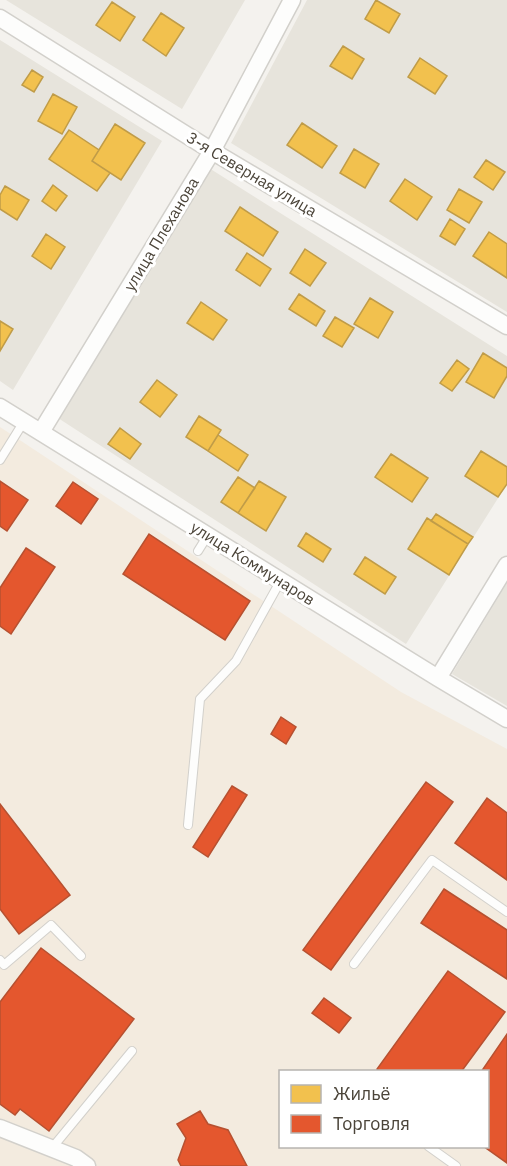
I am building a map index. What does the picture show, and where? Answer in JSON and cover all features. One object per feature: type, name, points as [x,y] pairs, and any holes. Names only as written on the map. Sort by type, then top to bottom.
[{"type":"street","name":"улица Плеханова","points":[[41,432],[212,151],[292,0]]},
{"type":"street","name":"3-я Северная улица","points":[[0,18],[212,151],[507,326]]},
{"type":"street","name":"улица Коммунаров","points":[[0,407],[507,719]]},
{"type":"street","points":[[438,678],[507,565]]},
{"type":"street","points":[[0,1128],[76,1158],[87,1166]]},
{"type":"lane","points":[[0,460],[23,423]]},
{"type":"lane","points":[[198,551],[208,535]]},
{"type":"lane","points":[[188,825],[200,699],[236,661],[281,580]]},
{"type":"lane","points":[[354,964],[432,860],[507,912]]},
{"type":"lane","points":[[0,960],[4,965],[51,925],[81,956]]},
{"type":"lane","points":[[52,1149],[132,1051]]},
{"type":"lane","points":[[431,1148],[456,1166]]},
{"type":"shaded area","points":[[6,0],[245,0],[182,109]]},
{"type":"shaded area","points":[[307,0],[507,0],[507,312],[231,143]]},
{"type":"shaded area","points":[[0,40],[162,141],[13,390],[0,381]]},
{"type":"shaded area","points":[[209,168],[507,356],[507,484],[406,644],[58,418]]},
{"type":"shaded area","points":[[0,427],[401,692],[507,749],[507,1166],[0,1166]]},
{"type":"shaded area","points":[[507,583],[507,706],[452,674]]},
{"type":"building: Жильё","points":[[376,0],[400,14],[389,33],[365,19]]},
{"type":"building: Жильё","points":[[112,2],[135,17],[120,41],[96,25]]},
{"type":"building: Жильё","points":[[161,13],[184,28],[166,56],[143,40]]},
{"type":"building: Жильё","points":[[343,46],[364,59],[352,79],[330,66]]},
{"type":"building: Жильё","points":[[420,58],[447,76],[435,94],[408,77]]},
{"type":"building: Жильё","points":[[32,70],[43,77],[34,92],[22,85]]},
{"type":"building: Жильё","points":[[53,94],[77,107],[62,134],[38,121]]},
{"type":"building: Жильё","points":[[302,123],[337,146],[322,168],[287,145]]},
{"type":"building: Жильё","points":[[115,124],[145,143],[121,180],[92,161]]},
{"type":"building: Жильё","points":[[69,130],[99,150],[92,161],[110,173],[97,191],[49,159]]},
{"type":"building: Жильё","points":[[354,149],[379,164],[365,188],[340,173]]},
{"type":"building: Жильё","points":[[486,160],[505,172],[493,190],[474,177]]},
{"type":"building: Жильё","points":[[405,179],[432,197],[417,220],[390,201]]},
{"type":"building: Жильё","points":[[53,185],[67,196],[56,211],[42,201]]},
{"type":"building: Жильё","points":[[5,186],[29,200],[17,220],[0,209],[0,195]]},
{"type":"building: Жильё","points":[[459,189],[482,202],[469,223],[447,210]]},
{"type":"building: Жильё","points":[[240,207],[278,232],[263,256],[225,231]]},
{"type":"building: Жильё","points":[[450,219],[465,229],[455,245],[440,236]]},
{"type":"building: Жильё","points":[[489,232],[507,244],[507,278],[473,256]]},
{"type":"building: Жильё","points":[[46,234],[65,247],[51,269],[32,256]]},
{"type":"building: Жильё","points":[[305,249],[326,263],[310,286],[290,273]]},
{"type":"building: Жильё","points":[[247,253],[271,269],[260,286],[236,270]]},
{"type":"building: Жильё","points":[[299,294],[325,311],[316,326],[289,309]]},
{"type":"building: Жильё","points":[[370,298],[393,312],[378,338],[354,324]]},
{"type":"building: Жильё","points":[[201,302],[227,320],[213,340],[187,323]]},
{"type":"building: Жильё","points":[[335,317],[354,328],[342,347],[323,336]]},
{"type":"building: Жильё","points":[[0,321],[13,329],[0,351]]},
{"type":"building: Жильё","points":[[483,353],[507,368],[507,376],[494,398],[466,382]]},
{"type":"building: Жильё","points":[[457,360],[469,369],[452,391],[440,383]]},
{"type":"building: Жильё","points":[[157,380],[177,395],[160,417],[140,402]]},
{"type":"building: Жильё","points":[[199,416],[221,430],[208,451],[186,437]]},
{"type":"building: Жильё","points":[[120,428],[141,444],[130,459],[108,444]]},
{"type":"building: Жильё","points":[[218,435],[248,455],[238,471],[208,451]]},
{"type":"building: Жильё","points":[[481,451],[507,467],[507,484],[498,497],[465,476]]},
{"type":"building: Жильё","points":[[391,454],[428,478],[412,502],[375,477]]},
{"type":"building: Жильё","points":[[238,477],[255,488],[238,513],[221,502]]},
{"type":"building: Жильё","points":[[259,481],[286,497],[266,531],[238,513]]},
{"type":"building: Жильё","points":[[436,514],[473,537],[468,544],[431,521]]},
{"type":"building: Жильё","points":[[427,518],[468,544],[449,575],[408,549]]},
{"type":"building: Жильё","points":[[306,533],[331,549],[323,562],[298,546]]},
{"type":"building: Жильё","points":[[365,557],[396,577],[385,594],[354,574]]},
{"type":"building: Торговля","points":[[0,481],[28,500],[7,531],[0,526]]},
{"type":"building: Торговля","points":[[73,482],[98,499],[81,524],[56,506]]},
{"type":"building: Торговля","points":[[149,534],[250,601],[225,640],[123,574]]},
{"type":"building: Торговля","points":[[26,548],[55,567],[11,634],[0,626],[0,588]]},
{"type":"building: Торговля","points":[[281,717],[296,727],[286,744],[271,734]]},
{"type":"building: Торговля","points":[[426,782],[453,802],[331,970],[303,950]]},
{"type":"building: Торговля","points":[[232,786],[247,795],[208,857],[193,847]]},
{"type":"building: Торговля","points":[[487,798],[507,813],[507,880],[455,843]]},
{"type":"building: Торговля","points":[[0,804],[70,895],[19,934],[0,909]]},
{"type":"building: Торговля","points":[[444,889],[507,930],[507,979],[421,923]]},
{"type":"building: Торговля","points":[[41,948],[134,1019],[49,1131],[20,1109],[15,1115],[0,1104],[0,1002]]},
{"type":"building: Торговля","points":[[448,971],[505,1012],[462,1070],[377,1069]]},
{"type":"building: Торговля","points":[[324,998],[351,1018],[339,1033],[312,1013]]},
{"type":"building: Торговля","points":[[507,1034],[507,1163],[486,1148],[489,1148],[489,1070],[482,1070]]},
{"type":"building: Торговля","points":[[200,1111],[208,1124],[228,1130],[247,1166],[181,1166],[178,1160],[186,1138],[177,1124]]}]
